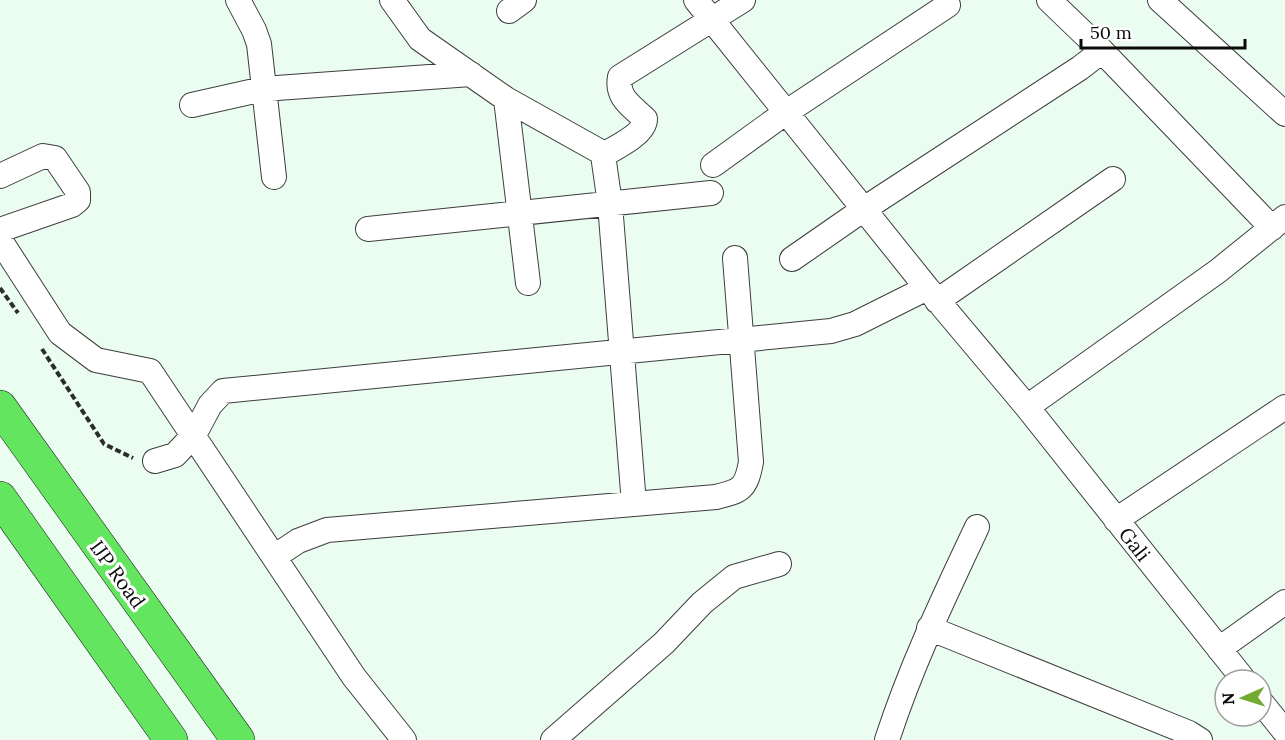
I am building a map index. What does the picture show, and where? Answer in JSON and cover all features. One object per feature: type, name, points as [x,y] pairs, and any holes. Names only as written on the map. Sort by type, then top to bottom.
[{"type":"highway","name":"IJP Road","points":[[0,407],[238,740]]},
{"type":"highway","points":[[0,498],[171,740]]},
{"type":"street","points":[[238,0],[254,30],[259,45],[274,177]]},
{"type":"street","points":[[392,0],[420,39],[506,99],[599,150],[603,155],[610,204],[634,504]]},
{"type":"street","name":"Gali","points":[[696,0],[932,294],[1027,407],[1234,668]]},
{"type":"street","points":[[603,155],[640,131],[646,124],[645,119],[620,95],[618,87],[620,77],[743,0]]},
{"type":"street","points":[[1027,407],[1218,271],[1278,222],[1049,0]]},
{"type":"street","points":[[1160,0],[1285,114]]},
{"type":"street","points":[[713,165],[785,113],[948,5]]},
{"type":"street","points":[[792,259],[864,208],[1080,68],[1102,51]]},
{"type":"street","points":[[192,105],[263,89],[471,74]]},
{"type":"street","points":[[506,99],[528,283]]},
{"type":"street","points":[[0,176],[43,156],[55,158],[78,192],[78,200],[72,205],[0,230]]},
{"type":"street","points":[[155,461],[175,455],[194,435],[210,405],[223,391],[831,331],[855,324],[932,294],[1113,179]]},
{"type":"street","points":[[368,229],[711,193]]},
{"type":"street","points":[[0,240],[60,333],[96,360],[150,371],[354,677],[404,740]]},
{"type":"street","points":[[274,557],[298,541],[327,530],[716,497],[736,492],[748,480],[751,462],[735,258]]},
{"type":"street","points":[[1116,519],[1285,408]]},
{"type":"street","points":[[887,740],[901,697],[929,628],[976,526]]},
{"type":"street","points":[[553,740],[664,643],[702,603],[734,577],[779,564]]},
{"type":"street","points":[[1219,649],[1285,602]]},
{"type":"street","points":[[929,628],[1189,733],[1200,740]]},
{"type":"street","points":[[1273,717],[1285,732]]},
{"type":"path","points":[[52,363],[104,444],[133,458],[155,461]]}]
